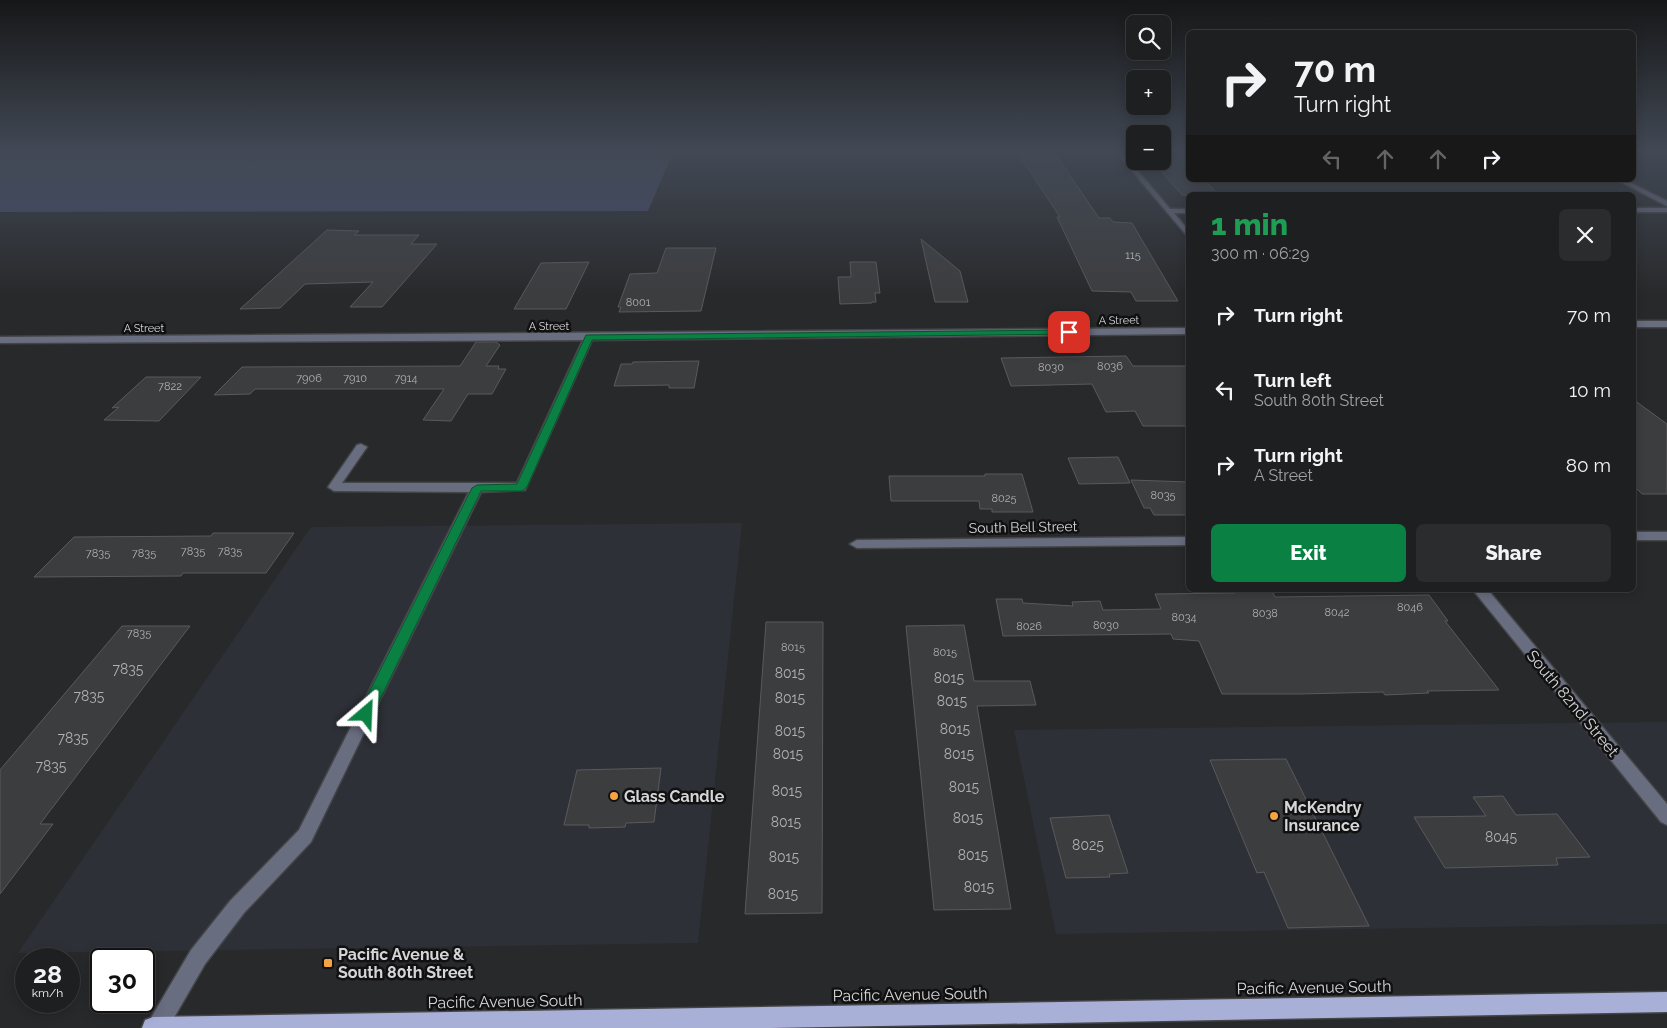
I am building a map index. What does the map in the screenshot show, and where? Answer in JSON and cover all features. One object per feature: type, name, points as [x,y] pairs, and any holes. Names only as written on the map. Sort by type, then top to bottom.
[{"type":"main road","name":"Pacific Avenue South","points":[[154,1028],[317,1027],[1667,1002]]},
{"type":"street","points":[[1159,200],[1186,232]]},
{"type":"street","points":[[1636,210],[1667,210]]},
{"type":"street","points":[[1168,211],[1186,211]]},
{"type":"street","points":[[1636,324],[1667,324]]},
{"type":"street","name":"A Street","points":[[0,340],[1186,331]]},
{"type":"street","points":[[361,447],[334,487],[522,487],[589,337]]},
{"type":"street","points":[[154,1028],[198,957],[231,914],[306,836],[477,488]]},
{"type":"street","points":[[1636,536],[1667,536]]},
{"type":"street","name":"South Bell Street","points":[[857,544],[1186,540]]},
{"type":"street","name":"South 82nd Street","points":[[1482,592],[1667,817]]},
{"type":"shaded area","points":[[0,200],[653,200],[648,211],[0,212]]},
{"type":"shaded area","points":[[742,523],[698,943],[155,951],[155,948],[90,948],[90,952],[80,952],[80,948],[21,948],[311,527]]},
{"type":"shaded area","points":[[1667,722],[1667,924],[1056,934],[1014,730]]},
{"type":"building","points":[[1049,200],[1087,200],[1099,218],[1110,218],[1113,222],[1132,223],[1178,301],[1136,301],[1131,292],[1092,291],[1057,217],[1060,217]]},
{"type":"building","points":[[327,230],[359,231],[354,235],[419,235],[411,244],[437,244],[382,307],[350,307],[373,282],[305,284],[280,308],[240,309]]},
{"type":"building","points":[[921,239],[960,271],[968,302],[935,302]]},
{"type":"building","points":[[666,248],[716,248],[701,311],[619,312],[621,307],[618,307],[630,274],[657,273]]},
{"type":"building","points":[[589,262],[566,309],[514,309],[541,263]]},
{"type":"building","points":[[850,262],[876,262],[880,293],[875,293],[876,302],[840,304],[838,277],[851,277]]},
{"type":"building","points":[[476,342],[496,342],[500,345],[486,366],[499,366],[498,369],[506,369],[492,394],[468,394],[451,421],[423,420],[444,389],[255,389],[250,394],[214,395],[242,367],[460,366]]},
{"type":"building","points":[[1126,356],[1133,366],[1186,366],[1186,426],[1143,426],[1135,411],[1106,412],[1092,384],[1011,386],[1001,358]]},
{"type":"building","points":[[699,361],[694,388],[669,388],[669,385],[614,386],[621,364],[632,364],[633,362]]},
{"type":"building","points":[[146,377],[201,377],[159,421],[104,420],[119,407],[112,408]]},
{"type":"building","points":[[1636,401],[1667,424],[1667,494],[1642,494],[1636,488]]},
{"type":"building","points":[[1118,457],[1130,483],[1079,484],[1068,458]]},
{"type":"building","points":[[985,474],[1022,474],[1033,512],[992,512],[992,509],[980,509],[979,501],[891,501],[889,476],[985,476]]},
{"type":"building","points":[[1131,480],[1186,482],[1186,515],[1154,515],[1150,508],[1144,508]]},
{"type":"building","points":[[213,533],[294,533],[266,573],[183,573],[181,576],[34,577],[74,537],[211,536]]},
{"type":"building","points":[[1272,592],[1275,597],[1429,595],[1448,621],[1445,621],[1499,690],[1427,691],[1429,693],[1385,695],[1383,692],[1222,694],[1199,641],[1173,639],[1171,634],[1003,636],[996,599],[1022,599],[1023,603],[1073,606],[1072,602],[1100,601],[1103,610],[1161,609],[1155,594]]},
{"type":"building","points":[[766,622],[823,622],[822,913],[745,914]]},
{"type":"building","points":[[964,625],[974,681],[1030,681],[1036,705],[977,706],[1011,909],[934,910],[906,626]]},
{"type":"building","points":[[122,626],[190,626],[40,824],[53,824],[0,894],[0,770]]},
{"type":"building","name":"McKendry Insurance","points":[[1286,759],[1369,926],[1288,928],[1264,872],[1257,873],[1210,760]]},
{"type":"building","name":"Glass Candle","points":[[661,768],[654,822],[626,823],[625,827],[589,828],[589,825],[564,825],[577,770]]},
{"type":"building","points":[[1503,796],[1516,815],[1557,814],[1590,857],[1556,858],[1558,865],[1445,868],[1414,817],[1486,816],[1473,797]]},
{"type":"building","points":[[1109,815],[1128,873],[1109,874],[1110,877],[1066,878],[1050,818]]},
{"type":"place","name":"Glass Candle","points":[[614,796]]},
{"type":"place","name":"McKendry Insurance","points":[[1274,816]]},
{"type":"place","name":"Pacific Avenue & South 80th Street","points":[[328,963]]},
{"type":"route","points":[[366,714],[477,488],[522,487],[589,337],[1069,332]]}]
